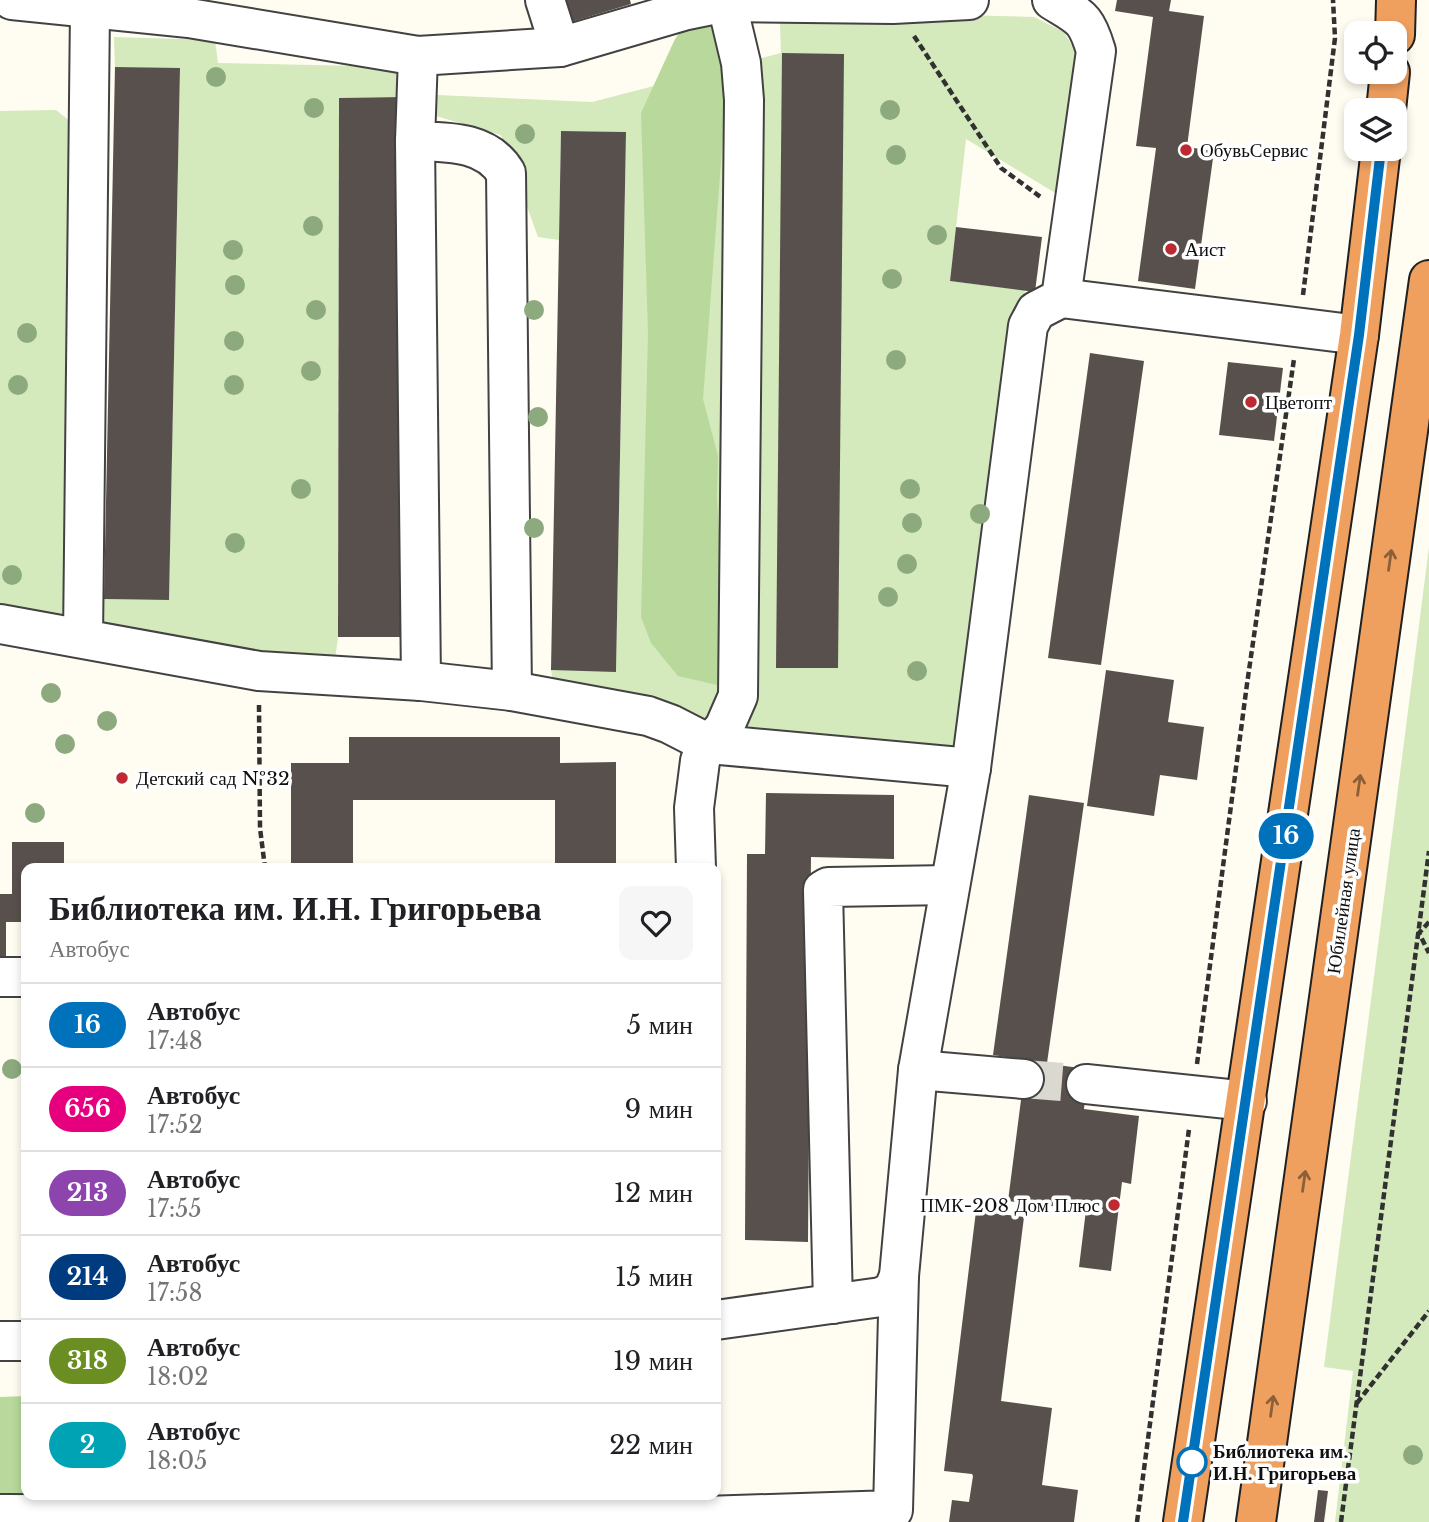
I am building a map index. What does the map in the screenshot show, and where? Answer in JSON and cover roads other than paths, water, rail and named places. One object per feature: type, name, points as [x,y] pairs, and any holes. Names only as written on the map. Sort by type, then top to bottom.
[{"type":"highway","points":[[1395,21],[1396,0]]},
{"type":"highway","points":[[1183,1522],[1359,335],[1380,161]]},
{"type":"highway","name":"Юбилейная улица","points":[[1256,1522],[1429,280]]},
{"type":"street","points":[[12,0],[189,18],[418,56],[560,47],[682,11],[727,1],[893,4],[969,0]]},
{"type":"street","points":[[189,18],[255,0]]},
{"type":"street","points":[[545,0],[560,47]]},
{"type":"street","points":[[1052,0],[1079,16],[1089,28],[1096,51],[1062,299]]},
{"type":"street","points":[[696,863],[696,781],[700,761],[709,744],[724,728],[738,696],[744,100],[741,63],[727,1]]},
{"type":"street","points":[[83,638],[90,10]]},
{"type":"street","points":[[418,56],[415,141],[421,681]]},
{"type":"street","points":[[415,141],[454,143],[481,150],[493,156],[506,173],[512,691]]},
{"type":"street","points":[[0,1514],[299,1510],[894,1510],[899,1276],[918,1070],[971,768],[1028,326],[1036,311],[1062,299],[1359,335]]},
{"type":"street","points":[[0,624],[259,671],[421,681],[512,691],[648,716],[709,744],[971,768]]},
{"type":"street","points":[[833,1304],[823,890],[828,887],[950,885]]},
{"type":"street","points":[[0,977],[21,977]]},
{"type":"street","points":[[918,1070],[1024,1080]]},
{"type":"street","points":[[1086,1084],[1247,1101]]},
{"type":"street","points":[[721,1319],[881,1297],[893,1291],[899,1276]]},
{"type":"street","points":[[0,1342],[21,1341]]},
{"type":"tunnel","points":[[1024,1079],[1086,1084]]},
{"type":"place","name":"ОбувьСервис","points":[[1186,150]]},
{"type":"place","name":"Аист","points":[[1171,249]]},
{"type":"place","name":"Цветопт","points":[[1251,402]]},
{"type":"place","name":"Детский сад №32","points":[[122,778]]},
{"type":"place","name":"ПМК-208 Дом Плюс","points":[[1114,1205]]},
{"type":"place","name":"Библиотека им. И.Н. Григорьева","points":[[1192,1462]]}]
